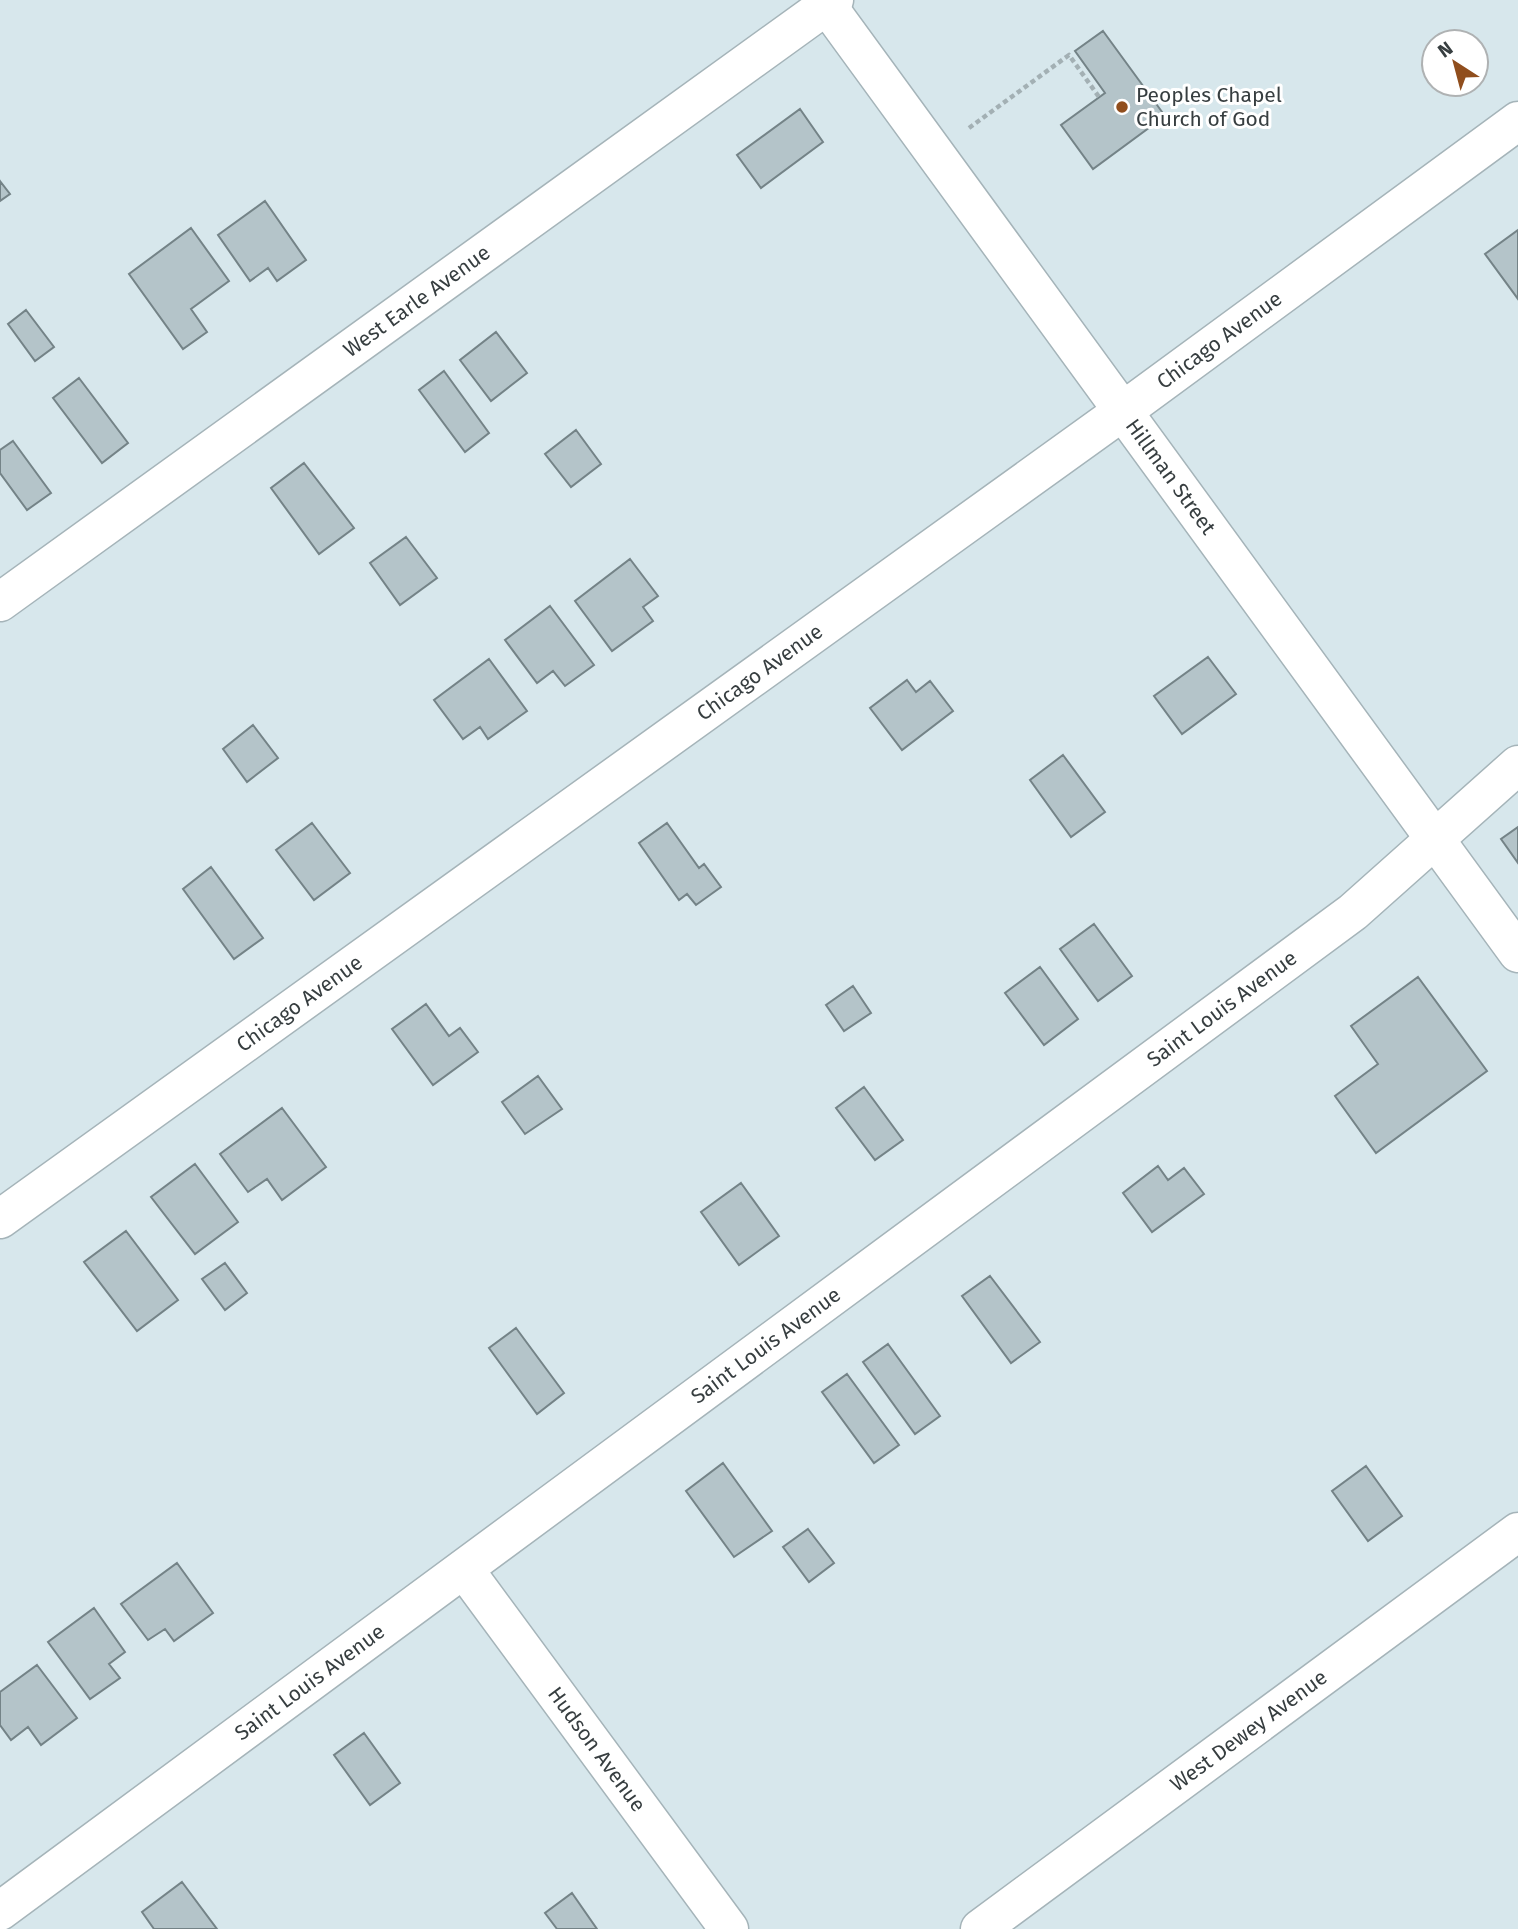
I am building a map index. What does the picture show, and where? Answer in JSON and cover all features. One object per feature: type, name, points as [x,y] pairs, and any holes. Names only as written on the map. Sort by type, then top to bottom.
[{"type":"street","name":"Hillman Street","points":[[828,2],[1518,953]]},
{"type":"street","name":"West Earle Avenue","points":[[0,602],[828,2]]},
{"type":"street","name":"Chicago Avenue","points":[[0,1219],[1123,411],[1518,121]]},
{"type":"street","name":"Saint Louis Avenue","points":[[0,1911],[1353,912],[1518,765]]},
{"type":"street","name":"West Dewey Avenue","points":[[979,1929],[1518,1532]]},
{"type":"street","name":"Hudson Avenue","points":[[464,1569],[729,1929]]},
{"type":"path","points":[[969,128],[1069,55],[1100,97]]},
{"type":"building","name":"Peoples Chapel Church of God","points":[[1103,31],[1165,116],[1093,169],[1061,125],[1105,93],[1075,51]]},
{"type":"building","points":[[800,109],[823,142],[761,188],[737,155]]},
{"type":"building","points":[[0,181],[10,194],[0,201]]},
{"type":"building","points":[[265,201],[306,260],[277,281],[268,268],[250,281],[218,235]]},
{"type":"building","points":[[191,228],[229,281],[191,309],[207,332],[183,349],[129,274]]},
{"type":"building","points":[[1518,230],[1518,299],[1485,254]]},
{"type":"building","points":[[26,310],[54,347],[35,361],[8,324]]},
{"type":"building","points":[[496,332],[527,373],[491,401],[460,360]]},
{"type":"building","points":[[444,371],[489,433],[465,452],[419,390]]},
{"type":"building","points":[[79,378],[128,443],[102,463],[53,398]]},
{"type":"building","points":[[576,430],[601,464],[571,487],[545,454]]},
{"type":"building","points":[[13,441],[51,493],[27,510],[0,473],[0,450]]},
{"type":"building","points":[[304,463],[354,528],[319,554],[271,488]]},
{"type":"building","points":[[406,537],[437,578],[400,605],[370,563]]},
{"type":"building","points":[[630,559],[658,596],[643,607],[653,621],[612,651],[575,601]]},
{"type":"building","points":[[550,606],[594,665],[565,686],[553,671],[537,683],[505,640]]},
{"type":"building","points":[[1208,657],[1236,694],[1182,734],[1154,696]]},
{"type":"building","points":[[489,659],[527,711],[488,739],[480,727],[463,739],[434,700]]},
{"type":"building","points":[[907,680],[916,692],[930,681],[953,711],[902,750],[870,708]]},
{"type":"building","points":[[253,725],[278,758],[247,782],[223,749]]},
{"type":"building","points":[[1063,755],[1105,812],[1071,837],[1030,780]]},
{"type":"building","points":[[312,823],[350,873],[314,900],[276,850]]},
{"type":"building","points":[[667,823],[699,868],[704,864],[721,887],[696,905],[687,894],[679,900],[639,843]]},
{"type":"building","points":[[1518,827],[1518,863],[1501,839]]},
{"type":"building","points":[[211,867],[263,938],[234,959],[183,889]]},
{"type":"building","points":[[1094,924],[1132,976],[1098,1001],[1060,949]]},
{"type":"building","points":[[1040,967],[1078,1019],[1044,1045],[1005,993]]},
{"type":"building","points":[[1418,977],[1487,1071],[1376,1153],[1335,1096],[1378,1064],[1351,1026]]},
{"type":"building","points":[[853,986],[871,1013],[844,1031],[826,1005]]},
{"type":"building","points":[[426,1004],[449,1036],[460,1028],[478,1052],[433,1085],[392,1029]]},
{"type":"building","points":[[538,1076],[562,1109],[525,1134],[502,1102]]},
{"type":"building","points":[[864,1087],[903,1140],[875,1160],[836,1108]]},
{"type":"building","points":[[282,1108],[326,1167],[282,1200],[267,1179],[248,1192],[220,1154]]},
{"type":"building","points":[[195,1164],[238,1222],[195,1254],[151,1197]]},
{"type":"building","points":[[1158,1166],[1168,1180],[1184,1168],[1204,1194],[1152,1232],[1123,1193]]},
{"type":"building","points":[[741,1183],[779,1236],[739,1265],[701,1212]]},
{"type":"building","points":[[126,1231],[178,1300],[137,1331],[84,1262]]},
{"type":"building","points":[[225,1263],[247,1293],[225,1310],[202,1279]]},
{"type":"building","points":[[990,1276],[1040,1342],[1011,1363],[962,1296]]},
{"type":"building","points":[[516,1328],[564,1393],[537,1414],[489,1348]]},
{"type":"building","points":[[888,1344],[940,1416],[915,1434],[863,1362]]},
{"type":"building","points":[[847,1374],[899,1445],[874,1463],[822,1392]]},
{"type":"building","points":[[723,1463],[772,1531],[734,1557],[686,1491]]},
{"type":"building","points":[[1366,1466],[1402,1516],[1368,1541],[1332,1491]]},
{"type":"building","points":[[808,1529],[834,1563],[809,1582],[783,1547]]},
{"type":"building","points":[[177,1563],[213,1613],[174,1641],[165,1629],[148,1640],[121,1604]]},
{"type":"building","points":[[94,1608],[125,1652],[109,1664],[120,1678],[90,1699],[48,1642]]},
{"type":"building","points":[[37,1665],[77,1718],[41,1745],[28,1727],[11,1740],[0,1725],[0,1692]]},
{"type":"building","points":[[364,1733],[400,1783],[370,1805],[334,1755]]},
{"type":"building","points":[[182,1882],[217,1929],[154,1929],[142,1912]]},
{"type":"building","points":[[572,1893],[597,1929],[557,1929],[545,1913]]},
{"type":"place","name":"Peoples Chapel Church of God","points":[[1122,107]]}]
